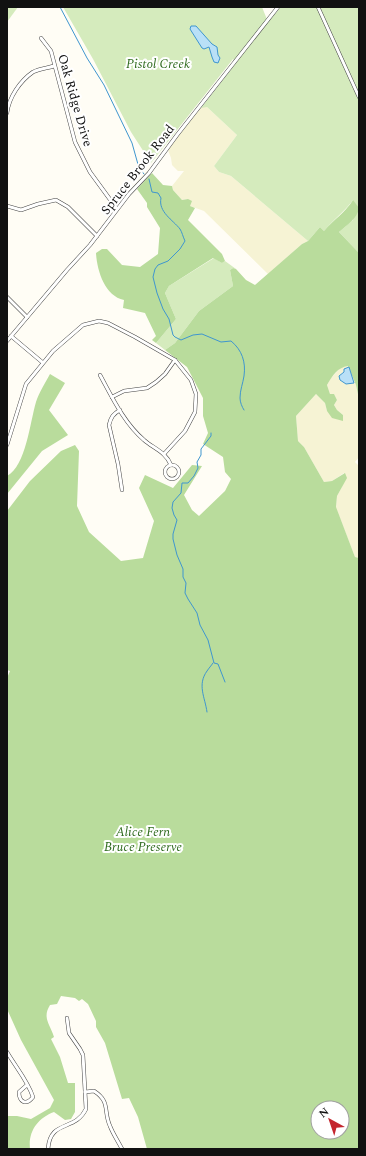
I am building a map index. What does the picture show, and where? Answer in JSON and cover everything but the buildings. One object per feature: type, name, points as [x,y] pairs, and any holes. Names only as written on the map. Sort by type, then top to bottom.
[{"type":"street","name":"Spruce Brook Road","points":[[7,341],[97,236],[129,194],[149,173],[177,135],[278,7]]},
{"type":"street","points":[[318,7],[359,97]]},
{"type":"street","name":"Oak Ridge Drive","points":[[41,38],[51,51],[75,142],[90,172],[118,209]]},
{"type":"street","points":[[7,113],[14,93],[21,83],[34,72],[54,66]]},
{"type":"street","points":[[7,206],[21,210],[56,200],[68,207],[97,236]]},
{"type":"street","points":[[7,297],[27,317]]},
{"type":"street","points":[[7,445],[26,384],[42,362],[83,325],[99,321],[108,323],[175,360],[191,380],[196,394],[195,412],[185,431],[164,454]]},
{"type":"street","points":[[11,336],[42,362]]},
{"type":"street","points":[[112,397],[124,391],[147,388],[165,374],[175,360]]},
{"type":"street","points":[[100,376],[129,424],[143,440],[164,454],[171,465],[177,467],[179,471],[178,475],[172,479],[166,475],[165,471],[167,467],[171,465]]},
{"type":"street","points":[[120,410],[110,419],[109,425],[122,490]]},
{"type":"street","points":[[48,1149],[49,1140],[53,1132],[77,1121],[82,1116],[86,1108],[83,1055],[69,1033],[67,1018]]},
{"type":"street","points":[[7,1052],[27,1085],[33,1097],[28,1102],[24,1102],[19,1097],[20,1092],[27,1085]]},
{"type":"street","points":[[85,1092],[94,1091],[105,1101],[110,1126],[122,1149]]},
{"type":"shaded area","points":[[202,107],[207,107],[237,135],[214,166],[219,172],[231,176],[308,241],[302,244],[268,274],[204,211],[190,206],[188,199],[182,200],[173,190],[172,186],[184,171],[178,171],[172,165],[168,150],[196,112]]},
{"type":"shaded area","points":[[348,366],[356,385],[359,399],[359,457],[355,462],[358,465],[359,463],[359,558],[355,557],[336,508],[337,496],[342,487],[344,473],[332,481],[324,482],[304,447],[298,441],[296,416],[316,394],[325,403],[327,411],[343,415],[334,405],[337,400],[334,395],[330,394],[327,385],[341,367]],"holes":[[[344,371],[352,383],[346,384],[341,374]]]},
{"type":"green space","points":[[7,7],[18,7],[7,22]]},
{"type":"green space","name":"Pistol Creek","points":[[63,7],[262,7],[268,22],[281,7],[359,7],[359,253],[339,232],[353,220],[353,200],[324,231],[320,227],[308,241],[231,176],[219,172],[214,166],[237,135],[207,107],[201,108],[236,63],[233,59],[151,163],[131,132],[93,59]]},
{"type":"green space","points":[[152,173],[163,185],[172,186],[173,190],[182,200],[188,199],[192,201],[190,206],[195,208],[188,220],[222,254],[225,261],[222,263],[213,258],[169,286],[165,293],[176,319],[156,343],[152,340],[156,336],[145,313],[123,308],[124,300],[117,298],[112,294],[103,282],[98,267],[96,253],[102,249],[107,249],[122,265],[140,267],[158,254],[160,228],[147,207],[147,203],[137,189]]},
{"type":"green space","name":"Alice Fern Bruce Preserve","points":[[353,200],[359,208],[351,222],[339,232],[359,253],[359,399],[356,385],[348,366],[344,367],[336,372],[327,385],[330,394],[334,394],[337,400],[334,405],[343,415],[343,421],[332,418],[327,411],[325,403],[316,394],[296,416],[298,441],[304,447],[324,482],[332,481],[345,473],[347,478],[337,496],[336,507],[355,557],[359,558],[359,1149],[147,1149],[138,1117],[129,1098],[122,1099],[105,1043],[96,1027],[96,1021],[88,1004],[82,999],[79,1001],[75,998],[61,996],[57,1004],[50,1005],[47,1017],[54,1037],[51,1039],[60,1057],[68,1083],[75,1083],[75,1112],[71,1119],[65,1120],[54,1112],[43,1118],[32,1131],[30,1149],[7,1149],[7,1116],[17,1116],[31,1119],[50,1108],[54,1100],[21,1040],[7,1009],[7,678],[10,671],[7,670],[7,511],[30,481],[61,451],[75,445],[79,451],[77,506],[89,532],[121,561],[143,558],[154,521],[139,488],[145,475],[173,488],[192,465],[202,466],[184,495],[192,510],[199,516],[225,491],[231,479],[225,472],[223,457],[203,444],[208,433],[203,416],[203,398],[187,367],[165,350],[175,343],[199,311],[233,286],[230,270],[233,268],[236,269],[246,280],[255,285],[302,244],[308,241],[320,227],[324,231]]},
{"type":"green space","points":[[214,258],[222,263],[225,261],[236,269],[233,268],[230,270],[233,286],[199,311],[175,343],[165,350],[156,343],[176,319],[165,293],[169,286]]},
{"type":"green space","points":[[50,374],[65,383],[49,410],[68,435],[42,451],[7,494],[7,476],[19,463],[26,443],[36,402]]},
{"type":"water","points":[[191,26],[196,26],[212,44],[217,47],[220,58],[218,63],[214,62],[209,47],[204,49],[202,48],[190,29]]},
{"type":"water","points":[[349,367],[354,383],[346,384],[340,380],[339,376],[344,372],[344,369]]},
{"type":"waterway","points":[[60,7],[87,58],[104,85],[132,143],[139,168],[144,174]]},
{"type":"waterway","points":[[149,179],[152,192],[158,193],[161,198],[164,212],[180,229],[185,241],[180,249],[168,261],[158,265],[155,269],[153,277],[157,293],[163,309],[169,319],[173,335],[181,340],[193,335],[202,334],[221,342],[231,341],[238,348],[244,361],[244,376],[240,392],[241,404],[244,410]]},
{"type":"waterway","points":[[211,433],[211,436],[201,449],[201,455],[197,462],[198,468],[194,476],[188,483],[182,483],[181,493],[173,502],[172,508],[177,520],[173,539],[177,555],[183,569],[183,577],[186,583],[185,593],[197,613],[200,625],[208,640],[214,663],[218,664],[225,682]]},
{"type":"waterway","points":[[207,712],[202,691],[202,681],[213,663]]}]
